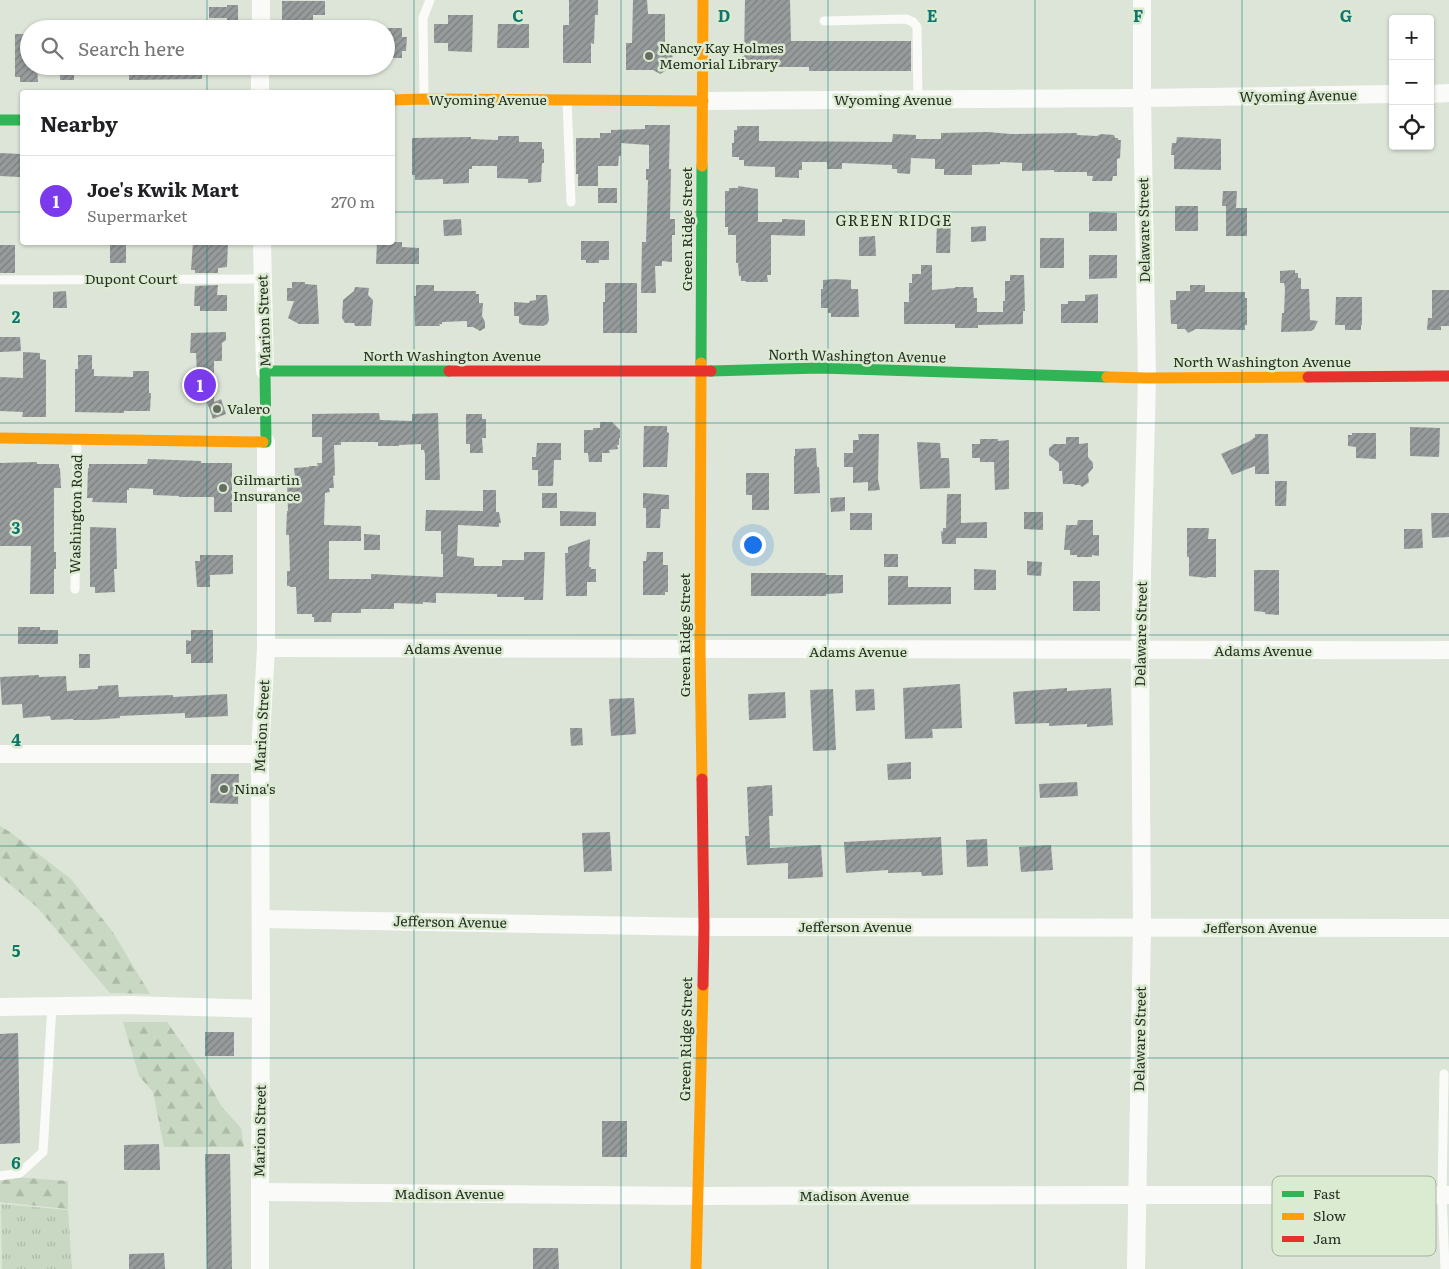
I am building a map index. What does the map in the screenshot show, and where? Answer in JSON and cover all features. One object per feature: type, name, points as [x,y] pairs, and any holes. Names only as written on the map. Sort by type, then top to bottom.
[{"type":"main road","name":"Green Ridge Street","points":[[696,1269],[704,927],[700,652],[703,0]]},
{"type":"main road","name":"Wyoming Avenue","points":[[395,100],[703,101]]},
{"type":"main road","points":[[0,120],[20,120]]},
{"type":"main road","name":"North Washington Avenue","points":[[265,372],[701,371],[820,368],[1147,378],[1449,376]]},
{"type":"main road","name":"Marion Street","points":[[265,372],[266,442]]},
{"type":"main road","points":[[0,438],[266,442]]},
{"type":"street","points":[[261,0],[261,20]]},
{"type":"street","name":"Delaware Street","points":[[1136,1269],[1142,928],[1140,652],[1147,378],[1142,0]]},
{"type":"street","points":[[260,75],[260,90]]},
{"type":"street","points":[[1434,94],[1449,93]]},
{"type":"street","name":"Wyoming Avenue","points":[[703,101],[1389,94]]},
{"type":"street","name":"Marion Street","points":[[262,245],[265,372]]},
{"type":"street","name":"Marion Street","points":[[260,1269],[260,754],[266,648],[266,442]]},
{"type":"street","name":"Adams Avenue","points":[[266,648],[700,652],[1449,650]]},
{"type":"street","points":[[0,754],[260,754]]},
{"type":"street","name":"Jefferson Avenue","points":[[260,919],[704,927],[1449,928]]},
{"type":"street","points":[[0,1006],[129,1006],[261,1010]]},
{"type":"street","name":"Madison Avenue","points":[[260,1192],[697,1196],[1272,1195]]},
{"type":"lane","points":[[424,99],[423,18],[430,0]]},
{"type":"lane","points":[[824,21],[906,19],[913,22],[917,27],[918,100]]},
{"type":"lane","points":[[568,100],[571,202]]},
{"type":"lane","name":"Dupont Court","points":[[0,280],[262,279]]},
{"type":"lane","name":"Washington Road","points":[[75,589],[77,438]]},
{"type":"lane","points":[[0,1176],[20,1172],[43,1152],[52,1006]]},
{"type":"lane","points":[[1444,1074],[1445,1269]]},
{"type":"green space","points":[[0,826],[71,879],[112,931],[150,994],[110,993],[37,907],[0,876]]},
{"type":"green space","points":[[123,1022],[167,1022],[201,1070],[222,1107],[241,1128],[244,1147],[164,1147],[153,1092],[139,1076]]},
{"type":"green space","points":[[0,1176],[68,1181],[68,1209],[0,1202]]},
{"type":"green space","points":[[1,1204],[68,1210],[72,1269],[2,1269]]},
{"type":"building","points":[[569,0],[598,0],[598,15],[595,15],[594,44],[591,43],[591,63],[563,63],[563,25],[569,25]]},
{"type":"building","points":[[633,0],[647,0],[648,14],[665,14],[665,43],[672,43],[673,70],[667,70],[660,74],[653,70],[626,70],[626,43],[632,43]]},
{"type":"building","points":[[745,0],[790,0],[791,41],[911,41],[911,71],[809,71],[809,67],[756,67],[756,71],[742,70]]},
{"type":"building","points":[[282,1],[325,1],[325,15],[313,15],[313,20],[282,20]]},
{"type":"building","points":[[227,5],[238,5],[238,20],[209,18],[209,7],[227,7]]},
{"type":"building","points":[[448,15],[473,15],[472,52],[448,51],[448,43],[434,43],[434,24],[448,24]]},
{"type":"building","points":[[498,24],[529,24],[529,48],[497,48]]},
{"type":"building","points":[[395,28],[402,28],[402,37],[407,37],[406,51],[402,51],[402,58],[395,58]]},
{"type":"building","points":[[15,34],[20,34],[20,75],[38,75],[38,82],[20,82],[20,77],[15,77]]},
{"type":"building","points":[[60,75],[74,75],[74,80],[60,80]]},
{"type":"building","points":[[129,75],[202,75],[202,79],[129,80]]},
{"type":"building","points":[[645,125],[670,125],[670,219],[675,219],[675,235],[672,235],[672,262],[662,261],[662,266],[655,266],[656,293],[641,293],[642,242],[646,242],[648,180],[646,180],[646,169],[649,169],[649,145],[621,143],[621,156],[619,156],[618,166],[598,166],[598,186],[578,186],[578,174],[576,174],[576,138],[600,138],[600,133],[611,133],[611,130],[645,129]]},
{"type":"building","points":[[737,126],[759,126],[759,141],[892,142],[893,134],[916,135],[916,139],[941,139],[941,133],[988,132],[1114,135],[1115,138],[1121,140],[1120,158],[1117,159],[1117,176],[1113,176],[1112,181],[1092,181],[1093,176],[1087,176],[1087,172],[1022,171],[1022,163],[1000,162],[1000,164],[972,165],[972,175],[944,175],[944,169],[935,169],[935,159],[911,158],[910,174],[897,173],[897,169],[892,169],[892,165],[842,163],[842,169],[827,169],[827,162],[802,162],[799,178],[775,177],[775,167],[744,166],[744,160],[739,160],[739,157],[732,157],[734,130],[737,130]]},
{"type":"building","points":[[498,136],[519,136],[519,142],[542,142],[544,163],[542,163],[541,182],[528,183],[528,179],[497,178],[497,166],[472,166],[472,169],[469,169],[469,183],[443,184],[443,179],[415,180],[415,175],[412,175],[412,138],[471,137],[471,139],[498,140]]},
{"type":"building","points":[[1177,137],[1221,139],[1221,170],[1174,169],[1174,155],[1171,155],[1172,143],[1176,143]]},
{"type":"building","points":[[0,153],[20,154],[20,177],[0,176]]},
{"type":"building","points":[[738,186],[758,189],[758,222],[782,222],[782,219],[805,220],[805,236],[771,235],[771,275],[767,275],[768,282],[741,281],[741,276],[739,276],[738,263],[736,263],[736,235],[728,235],[728,227],[725,227],[725,191],[729,191],[729,188],[738,188]]},
{"type":"building","points":[[598,188],[617,188],[617,203],[598,203]]},
{"type":"building","points":[[1223,191],[1237,191],[1236,208],[1247,208],[1247,236],[1226,236],[1226,206],[1222,206]]},
{"type":"building","points":[[1175,206],[1198,206],[1198,231],[1175,231]]},
{"type":"building","points":[[1089,213],[1117,213],[1117,231],[1089,231]]},
{"type":"building","points":[[461,219],[462,235],[444,236],[443,220]]},
{"type":"building","points":[[937,220],[951,220],[950,253],[936,253]]},
{"type":"building","points":[[986,226],[986,241],[971,242],[971,227]]},
{"type":"building","points":[[875,236],[876,256],[859,256],[859,237]]},
{"type":"building","points":[[1040,238],[1064,238],[1064,268],[1040,268]]},
{"type":"building","points":[[581,241],[609,241],[609,260],[599,260],[599,263],[586,263],[586,260],[581,260]]},
{"type":"building","points":[[395,242],[402,242],[402,247],[419,248],[419,264],[376,264],[377,245],[395,245]]},
{"type":"building","points":[[0,245],[15,245],[15,273],[0,273]]},
{"type":"building","points":[[110,245],[126,245],[126,263],[110,263]]},
{"type":"building","points":[[193,245],[228,245],[227,267],[218,268],[218,273],[195,273],[195,270],[191,270]]},
{"type":"building","points":[[1089,255],[1117,255],[1117,278],[1089,279]]},
{"type":"building","points":[[921,265],[932,265],[932,290],[973,287],[974,298],[977,298],[977,312],[1003,312],[1005,281],[1010,281],[1010,275],[1024,275],[1025,311],[1023,311],[1023,324],[978,325],[978,328],[955,328],[955,324],[904,324],[904,302],[909,302],[909,283],[912,283],[912,274],[921,274]]},
{"type":"building","points":[[1295,270],[1295,273],[1298,273],[1298,278],[1301,278],[1301,289],[1309,289],[1310,320],[1318,321],[1311,331],[1281,332],[1285,288],[1284,283],[1280,283],[1280,271]]},
{"type":"building","points":[[823,280],[851,280],[851,289],[858,289],[859,317],[831,317],[831,313],[828,313],[828,308],[821,308]]},
{"type":"building","points":[[292,282],[305,282],[305,284],[317,285],[319,324],[299,324],[288,318],[294,301],[287,301],[287,288],[292,288]]},
{"type":"building","points":[[605,283],[637,283],[637,333],[603,333]]},
{"type":"building","points":[[218,285],[217,295],[227,295],[227,311],[200,311],[200,306],[194,306],[195,286]]},
{"type":"building","points":[[416,285],[434,285],[434,291],[476,291],[476,294],[479,294],[479,303],[483,303],[482,316],[485,328],[480,331],[473,327],[467,327],[467,321],[442,322],[442,324],[439,324],[440,326],[415,326],[414,296],[416,296]]},
{"type":"building","points":[[1190,285],[1205,285],[1205,292],[1245,292],[1245,298],[1247,298],[1247,325],[1245,325],[1245,330],[1196,329],[1188,333],[1185,329],[1177,329],[1177,324],[1171,324],[1170,300],[1176,300],[1176,291],[1190,291]]},
{"type":"building","points":[[355,287],[369,288],[368,295],[373,300],[371,326],[355,326],[354,323],[345,323],[342,318],[343,300],[354,291]]},
{"type":"building","points":[[1432,290],[1449,290],[1449,326],[1441,326],[1441,330],[1427,330],[1428,318],[1432,318]]},
{"type":"building","points":[[66,291],[67,308],[53,308],[53,292]]},
{"type":"building","points":[[1098,294],[1098,323],[1061,323],[1061,304],[1068,304],[1068,301],[1085,301],[1085,295]]},
{"type":"building","points":[[536,295],[547,295],[549,320],[547,324],[543,326],[519,323],[519,316],[514,316],[514,302],[529,303],[536,300]]},
{"type":"building","points":[[1336,297],[1362,297],[1361,330],[1345,330],[1345,325],[1335,325]]},
{"type":"building","points":[[226,332],[226,340],[222,343],[222,361],[214,361],[214,402],[221,399],[226,414],[213,419],[204,394],[185,394],[185,376],[197,376],[196,353],[190,353],[191,333]]},
{"type":"building","points":[[0,337],[20,337],[21,351],[0,352]]},
{"type":"building","points":[[23,352],[40,353],[40,359],[46,360],[46,417],[22,417],[23,412],[0,411],[0,377],[23,378]]},
{"type":"building","points":[[78,355],[92,355],[94,376],[133,377],[133,371],[149,371],[150,411],[124,411],[124,413],[75,412],[75,369],[78,369]]},
{"type":"building","points":[[379,413],[380,420],[412,421],[412,414],[438,413],[440,480],[425,480],[425,454],[424,450],[421,450],[421,444],[378,446],[378,442],[341,442],[341,445],[334,445],[334,488],[329,488],[330,492],[325,493],[324,525],[361,526],[361,541],[329,541],[329,579],[371,579],[371,574],[443,577],[441,531],[425,531],[426,510],[483,511],[483,490],[496,490],[496,512],[499,512],[501,523],[499,523],[499,527],[458,525],[457,556],[474,558],[474,566],[502,566],[502,560],[524,560],[524,552],[545,552],[543,600],[524,600],[524,597],[497,597],[497,594],[436,593],[436,603],[394,603],[394,609],[361,609],[361,613],[332,613],[331,622],[314,622],[312,614],[297,614],[296,587],[287,586],[287,571],[290,571],[289,535],[286,535],[288,511],[287,482],[290,482],[290,477],[295,476],[294,468],[318,466],[317,463],[322,463],[322,437],[312,437],[312,414]]},
{"type":"building","points":[[466,414],[482,414],[482,419],[486,419],[486,438],[482,438],[483,453],[470,453],[470,444],[466,444]]},
{"type":"building","points":[[600,422],[612,422],[620,430],[618,449],[609,450],[610,453],[602,453],[602,462],[589,462],[588,453],[584,453],[584,430],[600,428]]},
{"type":"building","points":[[644,426],[667,426],[667,432],[669,433],[667,467],[643,467]]},
{"type":"building","points":[[1410,427],[1440,428],[1439,457],[1410,456]]},
{"type":"building","points":[[1352,433],[1376,433],[1376,459],[1356,458],[1356,447],[1348,446],[1348,435],[1352,435]]},
{"type":"building","points":[[858,434],[879,434],[878,479],[880,490],[868,491],[868,482],[853,483],[853,467],[844,467],[844,453],[853,453],[853,440],[859,440]]},
{"type":"building","points":[[1255,434],[1268,434],[1269,474],[1255,474],[1255,466],[1232,475],[1221,454],[1250,441],[1255,437]]},
{"type":"building","points":[[1066,437],[1079,437],[1079,444],[1088,443],[1088,457],[1093,463],[1093,468],[1088,474],[1089,482],[1082,487],[1074,484],[1063,484],[1059,463],[1049,455],[1049,448],[1054,444],[1066,444]]},
{"type":"building","points":[[980,439],[1009,440],[1009,489],[995,490],[994,462],[980,462],[980,458],[972,458],[972,444],[980,444]]},
{"type":"building","points":[[917,442],[940,443],[941,458],[949,458],[950,488],[920,489]]},
{"type":"building","points":[[537,443],[561,443],[561,460],[554,460],[553,486],[538,486],[538,470],[532,470],[532,457],[536,457]]},
{"type":"building","points":[[816,448],[820,493],[794,494],[795,449]]},
{"type":"building","points":[[148,459],[232,463],[232,512],[214,512],[214,497],[153,495],[153,489],[129,488],[127,490],[127,503],[92,502],[93,498],[87,498],[89,464],[147,464]]},
{"type":"building","points":[[37,462],[37,464],[59,464],[60,468],[61,488],[54,488],[54,552],[56,552],[56,569],[54,569],[54,594],[30,594],[31,546],[0,546],[0,463]]},
{"type":"building","points":[[746,473],[769,473],[769,510],[752,510],[752,495],[746,495]]},
{"type":"building","points":[[1275,481],[1287,481],[1286,506],[1275,506]]},
{"type":"building","points":[[542,493],[557,493],[557,508],[542,508]]},
{"type":"building","points":[[643,493],[669,495],[669,509],[661,509],[660,528],[646,528],[646,508],[643,508]]},
{"type":"building","points":[[947,494],[961,494],[961,523],[987,522],[987,538],[956,538],[956,544],[942,544],[941,531],[943,532],[943,528],[946,528]]},
{"type":"building","points":[[845,497],[845,511],[831,512],[830,498]]},
{"type":"building","points":[[560,511],[596,512],[596,526],[560,526]]},
{"type":"building","points":[[1024,512],[1043,512],[1043,530],[1024,529]]},
{"type":"building","points":[[850,513],[872,513],[872,530],[850,530]]},
{"type":"building","points":[[1431,513],[1449,513],[1449,537],[1432,538]]},
{"type":"building","points":[[1078,520],[1093,520],[1093,535],[1099,535],[1099,556],[1077,557],[1077,555],[1070,555],[1070,550],[1064,550],[1066,525],[1077,525]]},
{"type":"building","points":[[90,527],[116,528],[117,569],[114,569],[115,592],[95,593],[95,587],[90,587]]},
{"type":"building","points":[[1187,528],[1209,528],[1208,539],[1216,539],[1216,577],[1189,576]]},
{"type":"building","points":[[1404,529],[1422,529],[1423,548],[1404,549]]},
{"type":"building","points":[[364,534],[380,535],[380,550],[364,550]]},
{"type":"building","points":[[590,539],[589,567],[596,569],[596,582],[587,582],[587,596],[566,596],[565,553],[568,553],[568,547]]},
{"type":"building","points":[[647,552],[663,552],[663,565],[668,565],[668,592],[665,592],[665,595],[643,595],[643,561],[646,561]]},
{"type":"building","points":[[884,554],[898,554],[898,567],[884,567]]},
{"type":"building","points":[[200,555],[233,555],[233,574],[210,575],[210,587],[197,587],[195,561],[200,561]]},
{"type":"building","points":[[1027,561],[1042,562],[1041,576],[1027,575]]},
{"type":"building","points":[[974,569],[996,570],[996,590],[974,590]]},
{"type":"building","points":[[1254,570],[1279,570],[1279,615],[1254,611]]},
{"type":"building","points":[[751,573],[826,573],[826,575],[843,575],[843,593],[826,594],[826,596],[751,596]]},
{"type":"building","points":[[888,576],[908,576],[908,587],[951,587],[951,604],[888,605]]},
{"type":"building","points":[[1073,581],[1100,581],[1100,611],[1073,611]]},
{"type":"building","points":[[18,627],[40,627],[40,630],[58,630],[58,644],[18,644]]},
{"type":"building","points":[[191,630],[213,630],[213,663],[191,663],[191,654],[186,654],[186,640],[191,641]]},
{"type":"building","points":[[79,654],[90,654],[90,668],[79,668]]},
{"type":"building","points":[[39,675],[39,677],[66,676],[67,691],[98,689],[98,686],[118,685],[119,697],[227,694],[228,716],[185,718],[185,713],[120,716],[120,718],[93,720],[51,720],[50,716],[23,718],[22,704],[2,705],[0,677]]},
{"type":"building","points":[[960,684],[962,728],[932,729],[933,738],[905,739],[903,688]]},
{"type":"building","points":[[1067,688],[1067,691],[1111,688],[1113,725],[1087,727],[1087,724],[1049,726],[1049,723],[1015,724],[1013,692]]},
{"type":"building","points":[[833,689],[836,750],[813,751],[810,690]]},
{"type":"building","points":[[874,689],[875,710],[856,711],[855,690]]},
{"type":"building","points":[[785,692],[786,718],[749,720],[748,694]]},
{"type":"building","points":[[634,698],[636,734],[611,736],[609,699]]},
{"type":"building","points":[[570,728],[582,728],[583,745],[571,746]]},
{"type":"building","points":[[911,762],[911,779],[888,780],[887,764]]},
{"type":"building","name":"Nina's","points":[[211,774],[239,774],[238,804],[210,803]]},
{"type":"building","points":[[1077,782],[1078,796],[1040,798],[1039,784]]},
{"type":"building","points":[[772,785],[773,816],[769,816],[770,848],[821,845],[823,877],[788,879],[788,863],[747,865],[745,836],[749,836],[747,787]]},
{"type":"building","points":[[610,832],[612,871],[584,872],[582,833]]},
{"type":"building","points":[[941,837],[943,875],[922,876],[921,872],[888,873],[888,870],[846,873],[844,842]]},
{"type":"building","points":[[987,839],[988,866],[967,867],[966,840]]},
{"type":"building","points":[[1051,845],[1053,870],[1021,872],[1019,847]]},
{"type":"building","points":[[205,1032],[234,1032],[234,1056],[205,1056]]},
{"type":"building","points":[[18,1033],[20,1143],[0,1144],[0,1034]]},
{"type":"building","points":[[602,1121],[627,1121],[627,1157],[602,1157]]},
{"type":"building","points":[[159,1144],[160,1170],[124,1170],[124,1145]]},
{"type":"building","points":[[205,1154],[230,1154],[232,1269],[207,1269]]},
{"type":"building","points":[[533,1248],[558,1248],[559,1269],[533,1269]]},
{"type":"building","points":[[164,1253],[165,1269],[129,1269],[129,1254]]},
{"type":"traffic: fast","points":[[0,120],[20,120]]},
{"type":"traffic: fast","points":[[701,363],[702,166]]},
{"type":"traffic: fast","points":[[711,371],[820,368],[1107,377]]},
{"type":"traffic: fast","points":[[263,442],[266,442],[265,371],[449,371]]},
{"type":"traffic: slow","points":[[702,166],[703,0]]},
{"type":"traffic: slow","points":[[395,100],[703,101]]},
{"type":"traffic: slow","points":[[701,363],[700,651],[702,779]]},
{"type":"traffic: slow","points":[[1107,377],[1308,377]]},
{"type":"traffic: slow","points":[[0,438],[263,442]]},
{"type":"traffic: slow","points":[[696,1269],[703,985]]},
{"type":"traffic: jam","points":[[449,371],[711,371]]},
{"type":"traffic: jam","points":[[1308,377],[1449,376]]},
{"type":"traffic: jam","points":[[702,779],[703,985]]},
{"type":"place","name":"Nancy Kay Holmes Memorial Library","points":[[649,56]]},
{"type":"place","name":"Joe's Kwik Mart","points":[[200,385]]},
{"type":"place","name":"Valero","points":[[217,409]]},
{"type":"place","name":"Gilmartin Insurance","points":[[223,488]]},
{"type":"place","name":"Nina's","points":[[224,789]]},
{"type":"district","name":"GREEN RIDGE","points":[[894,221]]}]
